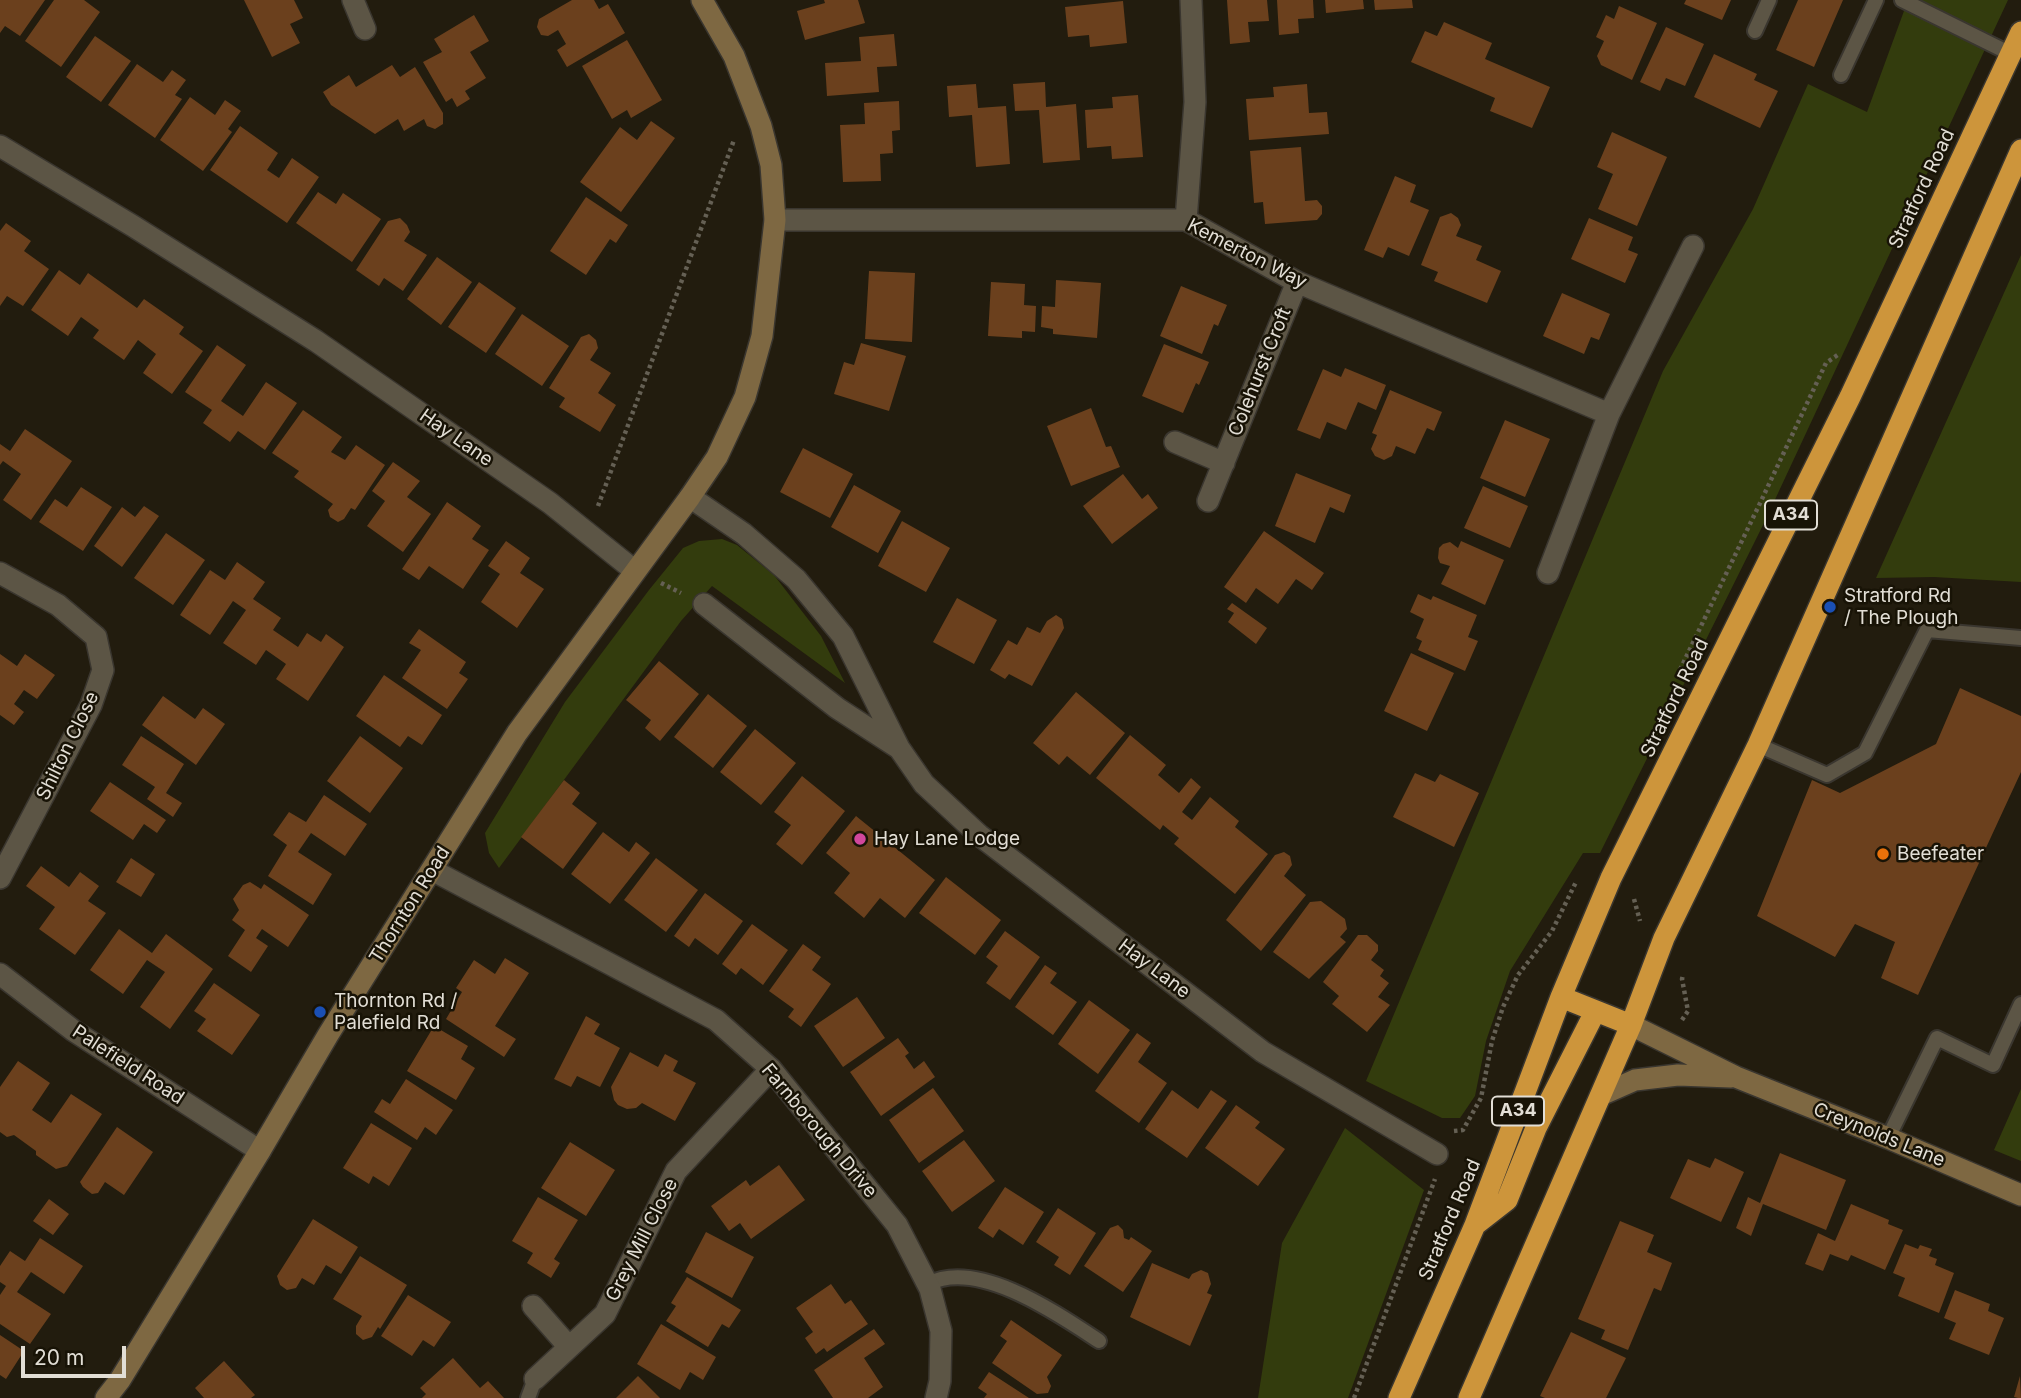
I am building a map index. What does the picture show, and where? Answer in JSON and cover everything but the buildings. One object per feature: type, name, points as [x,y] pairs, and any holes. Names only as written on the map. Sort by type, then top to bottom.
[{"type":"highway","name":"Stratford Road","points":[[1399,1398],[1475,1225],[1561,997],[1611,878],[1850,397],[2021,32]]},
{"type":"highway","points":[[1469,1398],[1601,1095],[1664,938],[1758,745],[2021,150]]},
{"type":"highway","points":[[1561,997],[1630,1025]]},
{"type":"highway","points":[[1475,1225],[1507,1200],[1536,1128],[1595,1012]]},
{"type":"street","points":[[352,0],[365,29]]},
{"type":"street","name":"Thornton Road","points":[[106,1398],[120,1380],[328,1035],[517,733],[690,497],[717,457],[745,397],[762,336],[775,220],[771,165],[761,126],[734,56],[702,0]]},
{"type":"street","points":[[1186,220],[1195,102],[1191,0]]},
{"type":"street","name":"Hay Lane","points":[[0,146],[316,341],[550,503],[635,571]]},
{"type":"street","name":"Kemerton Way","points":[[775,220],[1186,220],[1297,282],[1609,414]]},
{"type":"street","points":[[1548,573],[1609,414],[1693,246]]},
{"type":"street","name":"Colehurst Croft","points":[[1208,501],[1297,282]]},
{"type":"street","points":[[1175,442],[1224,463]]},
{"type":"street","name":"Hay Lane","points":[[690,497],[744,534],[796,579],[843,636],[899,748],[924,784],[979,835],[1263,1052],[1437,1154]]},
{"type":"street","name":"Shilton Close","points":[[0,573],[58,605],[96,637],[103,670],[91,705],[0,878]]},
{"type":"street","name":"Hay Lane","points":[[704,604],[837,708],[899,748]]},
{"type":"street","name":"Farnborough Drive","points":[[432,870],[716,1020],[771,1069],[897,1225],[928,1284],[941,1331],[940,1381],[936,1398]]},
{"type":"street","name":"Palefield Road","points":[[0,974],[74,1031],[260,1151]]},
{"type":"street","name":"Creynolds Lane","points":[[1630,1025],[1736,1077],[2021,1195]]},
{"type":"street","name":"Grey Mill Close","points":[[532,1388],[569,1347],[605,1314],[676,1171],[771,1069]]},
{"type":"street","name":"Creynolds Lane","points":[[1601,1095],[1635,1080],[1678,1076],[1736,1077]]},
{"type":"street","points":[[533,1307],[569,1347]]},
{"type":"lane","points":[[1755,31],[1769,0]]},
{"type":"lane","points":[[1841,75],[1876,0]]},
{"type":"lane","points":[[1902,0],[2011,54]]},
{"type":"lane","points":[[1758,745],[1827,775],[1865,753],[1927,630],[2021,638]]},
{"type":"lane","points":[[1888,1138],[1937,1038],[1993,1065],[2021,1004]]},
{"type":"lane","points":[[928,1284],[950,1277],[965,1278],[1028,1296],[1099,1341]]},
{"type":"path","points":[[588,533],[737,132]]},
{"type":"path","points":[[635,571],[704,604]]},
{"type":"path","points":[[1446,1132],[1463,1130],[1481,1098],[1492,1041],[1503,1007],[1518,975],[1552,931],[1586,864],[1631,886],[1642,928],[1664,938]]},
{"type":"path","points":[[1669,1043],[1688,1011],[1682,979],[1684,970]]},
{"type":"path","points":[[1354,1398],[1435,1183],[1437,1154]]},
{"type":"green space","points":[[1908,0],[2008,0],[1765,521],[1600,853],[1583,853],[1510,971],[1486,1041],[1475,1096],[1460,1118],[1442,1118],[1366,1081],[1663,371],[1753,209],[1808,84],[1867,112]]},
{"type":"green space","points":[[2021,255],[2021,582],[1934,577],[1876,578]]},
{"type":"green space","points":[[722,539],[737,545],[774,575],[821,636],[845,683],[712,586],[681,621],[499,868],[489,853],[485,833],[565,702],[683,548],[699,541]]},
{"type":"green space","points":[[2021,1089],[2021,1161],[1994,1150]]},
{"type":"green space","points":[[1345,1128],[1424,1190],[1348,1398],[1258,1398],[1282,1243]]},
{"type":"place","name":"Stratford Rd / The Plough","points":[[1830,607]]},
{"type":"place","name":"Hay Lane Lodge","points":[[860,839]]},
{"type":"place","name":"Beefeater","points":[[1883,854]]},
{"type":"place","name":"Thornton Rd / Palefield Rd","points":[[320,1012]]}]
